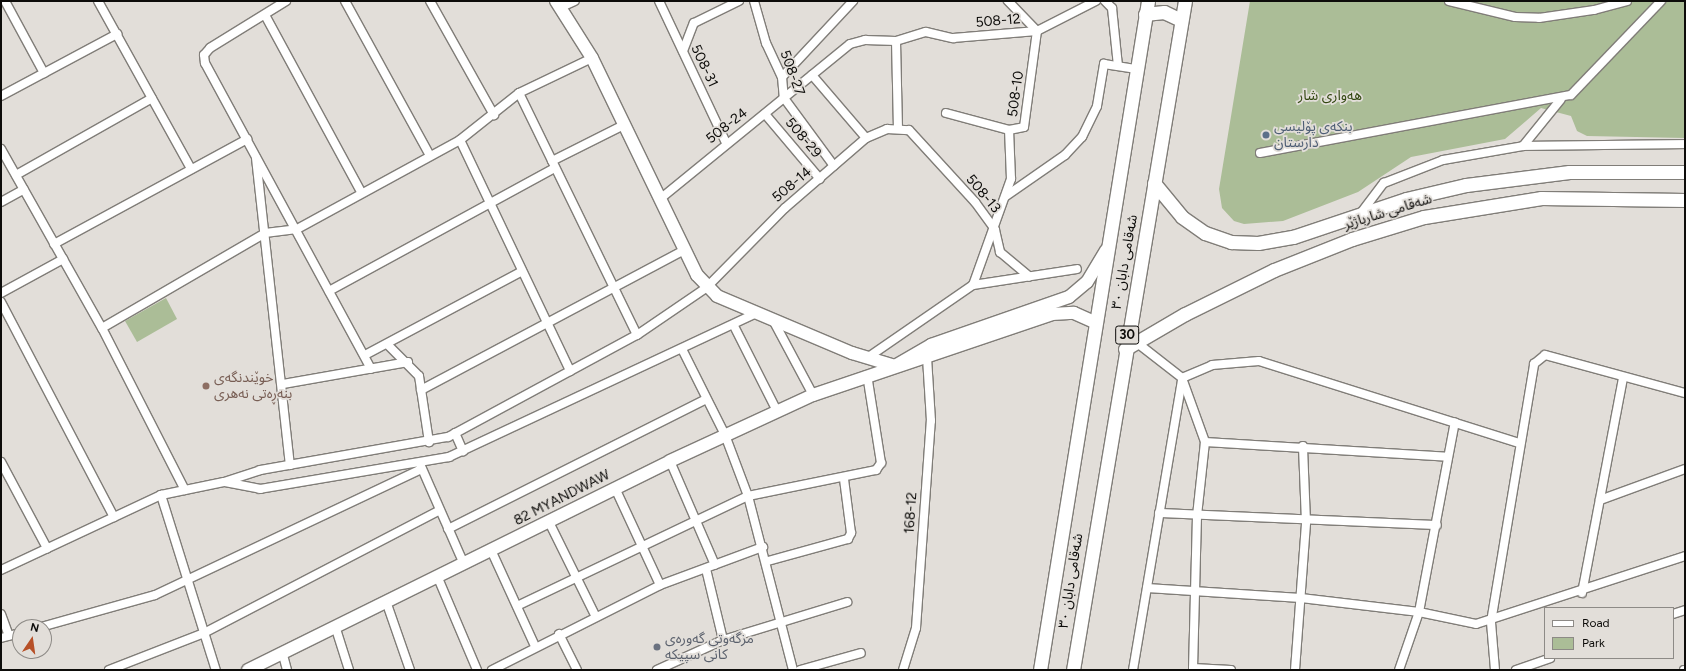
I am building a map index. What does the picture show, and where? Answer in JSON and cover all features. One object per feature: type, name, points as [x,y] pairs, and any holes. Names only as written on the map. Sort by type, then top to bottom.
[{"type":"main road","name":"شەقامی دابان ٣٠","points":[[1073,670],[1125,349],[1143,263],[1154,183],[1184,1]]},
{"type":"main road","name":"شەقامی دابان ٣٠","points":[[1040,670],[1110,242],[1146,7]]},
{"type":"main road","points":[[1146,7],[1164,12],[1182,20]]},
{"type":"main road","name":"شەقامی شارباژێر","points":[[1154,183],[1182,217],[1205,233],[1230,242],[1275,241],[1442,190],[1515,178],[1592,171],[1685,172]]},
{"type":"main road","name":"شەقامی شارباژێر","points":[[1125,349],[1274,270],[1352,239],[1424,217],[1541,198],[1685,200]]},
{"type":"street","points":[[5,1],[44,73]]},
{"type":"street","points":[[98,1],[191,169]]},
{"type":"street","points":[[286,1],[204,55],[205,63],[372,368]]},
{"type":"street","points":[[345,1],[429,154]]},
{"type":"street","points":[[430,1],[494,114]]},
{"type":"street","points":[[575,1],[557,5],[592,58],[684,250],[706,288],[773,320],[867,358],[895,366],[927,357],[1059,312],[1081,314],[1096,324]]},
{"type":"street","name":"508-31","points":[[659,1],[726,143]]},
{"type":"street","points":[[683,51],[694,23],[738,1]]},
{"type":"street","name":"508-27","points":[[754,1],[766,43],[782,77],[784,98],[834,166]]},
{"type":"street","points":[[782,77],[853,1]]},
{"type":"street","points":[[1008,1],[1037,31]]},
{"type":"street","name":"508-12","points":[[812,75],[850,44],[865,40],[896,41],[926,32],[953,38],[1037,31],[1096,1]]},
{"type":"street","points":[[1105,1],[1112,8],[1118,66]]},
{"type":"street","points":[[1449,1],[1507,16],[1539,18],[1594,10],[1627,1]]},
{"type":"street","points":[[1260,153],[1561,99],[1578,90],[1660,1]]},
{"type":"street","points":[[265,15],[361,192]]},
{"type":"street","name":"508-10","points":[[946,113],[1009,130],[1019,130],[1027,122],[1037,31]]},
{"type":"street","points":[[1,96],[117,34]]},
{"type":"street","points":[[896,41],[898,127]]},
{"type":"street","points":[[102,328],[265,233],[297,229],[429,154],[460,140],[519,93],[592,58]]},
{"type":"street","points":[[1006,196],[1065,155],[1082,137],[1097,106],[1101,69],[1104,64],[1137,69]]},
{"type":"street","name":"508-27","points":[[812,75],[866,138]]},
{"type":"street","name":"508-24","points":[[660,199],[726,143],[765,114],[812,75]]},
{"type":"street","points":[[519,93],[637,335]]},
{"type":"street","points":[[16,175],[152,98]]},
{"type":"street","points":[[1523,146],[1561,99]]},
{"type":"street","name":"508-29","points":[[765,114],[820,179]]},
{"type":"street","points":[[329,291],[490,206],[554,165],[624,125]]},
{"type":"street","name":"508-13","points":[[898,127],[909,130],[975,202],[995,230],[1000,252],[1029,276]]},
{"type":"street","name":"508-14","points":[[1,570],[161,495],[224,482],[260,470],[429,442],[455,434],[637,335],[706,288],[785,208],[866,138],[898,127]]},
{"type":"street","points":[[973,285],[995,230],[1006,196],[1012,158],[1009,130]]},
{"type":"street","points":[[54,244],[247,139]]},
{"type":"street","points":[[460,140],[490,206],[570,371]]},
{"type":"street","points":[[1361,214],[1384,183],[1407,172],[1443,160],[1523,146],[1685,144]]},
{"type":"street","points":[[1,149],[102,328],[185,490]]},
{"type":"street","points":[[255,153],[290,465]]},
{"type":"street","points":[[1,202],[24,190]]},
{"type":"street","points":[[895,366],[931,345],[1069,297],[1094,273],[1110,242]]},
{"type":"street","points":[[421,390],[546,321],[613,288],[684,250]]},
{"type":"street","points":[[1,293],[63,259]]},
{"type":"street","points":[[867,358],[973,285],[1077,268]]},
{"type":"street","points":[[365,355],[522,270]]},
{"type":"street","points":[[1,302],[114,517]]},
{"type":"street","points":[[52,624],[155,595],[420,465],[463,451],[683,351],[757,313]]},
{"type":"street","points":[[773,320],[813,395]]},
{"type":"street","points":[[734,326],[777,412]]},
{"type":"street","points":[[1136,342],[1182,378],[1205,442],[1197,516],[1193,669],[1231,670]]},
{"type":"street","points":[[387,344],[408,362],[419,376],[429,442]]},
{"type":"street","points":[[683,351],[706,400],[725,435],[748,496],[768,561],[793,670]]},
{"type":"street","points":[[1495,670],[1491,622],[1520,443],[1538,358],[1545,355],[1623,378],[1685,393]]},
{"type":"street","name":"168-12","points":[[903,670],[916,628],[931,421],[927,357]]},
{"type":"street","points":[[282,384],[408,362]]},
{"type":"street","points":[[1182,378],[1212,366],[1259,362],[1520,443]]},
{"type":"street","name":"82 MYANDWAW","points":[[248,670],[283,655],[387,604],[615,488],[725,435],[813,395],[895,366]]},
{"type":"street","points":[[517,606],[748,496],[844,478],[876,470],[881,462],[867,375]]},
{"type":"street","points":[[1133,670],[1182,378]]},
{"type":"street","points":[[1582,593],[1623,378]]},
{"type":"street","points":[[448,529],[706,400]]},
{"type":"street","points":[[1399,670],[1419,612],[1437,525],[1455,422]]},
{"type":"street","points":[[455,434],[463,451]]},
{"type":"street","points":[[1205,442],[1303,446],[1448,456]]},
{"type":"street","points":[[1295,670],[1306,522],[1303,446]]},
{"type":"street","points":[[670,461],[715,565]]},
{"type":"street","points":[[1,462],[47,548]]},
{"type":"street","points":[[224,482],[260,489],[420,465]]},
{"type":"street","points":[[420,465],[464,564]]},
{"type":"street","points":[[1600,500],[1685,469]]},
{"type":"street","points":[[768,561],[848,539],[850,533],[844,478]]},
{"type":"street","points":[[615,488],[660,585]]},
{"type":"street","points":[[161,495],[202,634],[216,670]]},
{"type":"street","points":[[109,670],[202,634],[440,510]]},
{"type":"street","points":[[1159,513],[1306,522],[1437,525]]},
{"type":"street","points":[[549,522],[596,617]]},
{"type":"street","points":[[492,670],[535,646],[660,585],[763,547]]},
{"type":"street","points":[[491,550],[535,646]]},
{"type":"street","points":[[1147,588],[1301,598],[1419,612],[1476,624],[1491,622],[1582,593],[1685,556]]},
{"type":"street","points":[[706,569],[724,640]]},
{"type":"street","points":[[438,578],[477,670]]},
{"type":"street","points":[[657,670],[724,640],[847,602]]},
{"type":"street","points":[[387,604],[410,670]]},
{"type":"street","points":[[1674,614],[1685,610]]},
{"type":"street","points":[[1,614],[5,637]]},
{"type":"street","points":[[336,629],[349,670]]},
{"type":"street","points":[[559,634],[577,670]]},
{"type":"street","points":[[800,670],[861,653]]},
{"type":"street","points":[[283,655],[287,670]]},
{"type":"street","points":[[1516,670],[1547,659]]},
{"type":"green space","name":"هەواری شار","points":[[1250,1],[1685,1],[1685,138],[1587,136],[1577,131],[1571,116],[1541,108],[1505,139],[1411,157],[1358,192],[1283,221],[1244,224],[1234,221],[1222,208],[1219,189]]},
{"type":"green space","points":[[166,298],[177,319],[137,342],[125,321]]},
{"type":"place","name":"بنکەی پۆلیسی دارستان","points":[[1266,135]]},
{"type":"place","name":"خوێندنگەی بنەڕەتی نەهری","points":[[206,386]]},
{"type":"place","name":"مزگەوتی گەورەی کانی سپیکە","points":[[657,647]]}]
